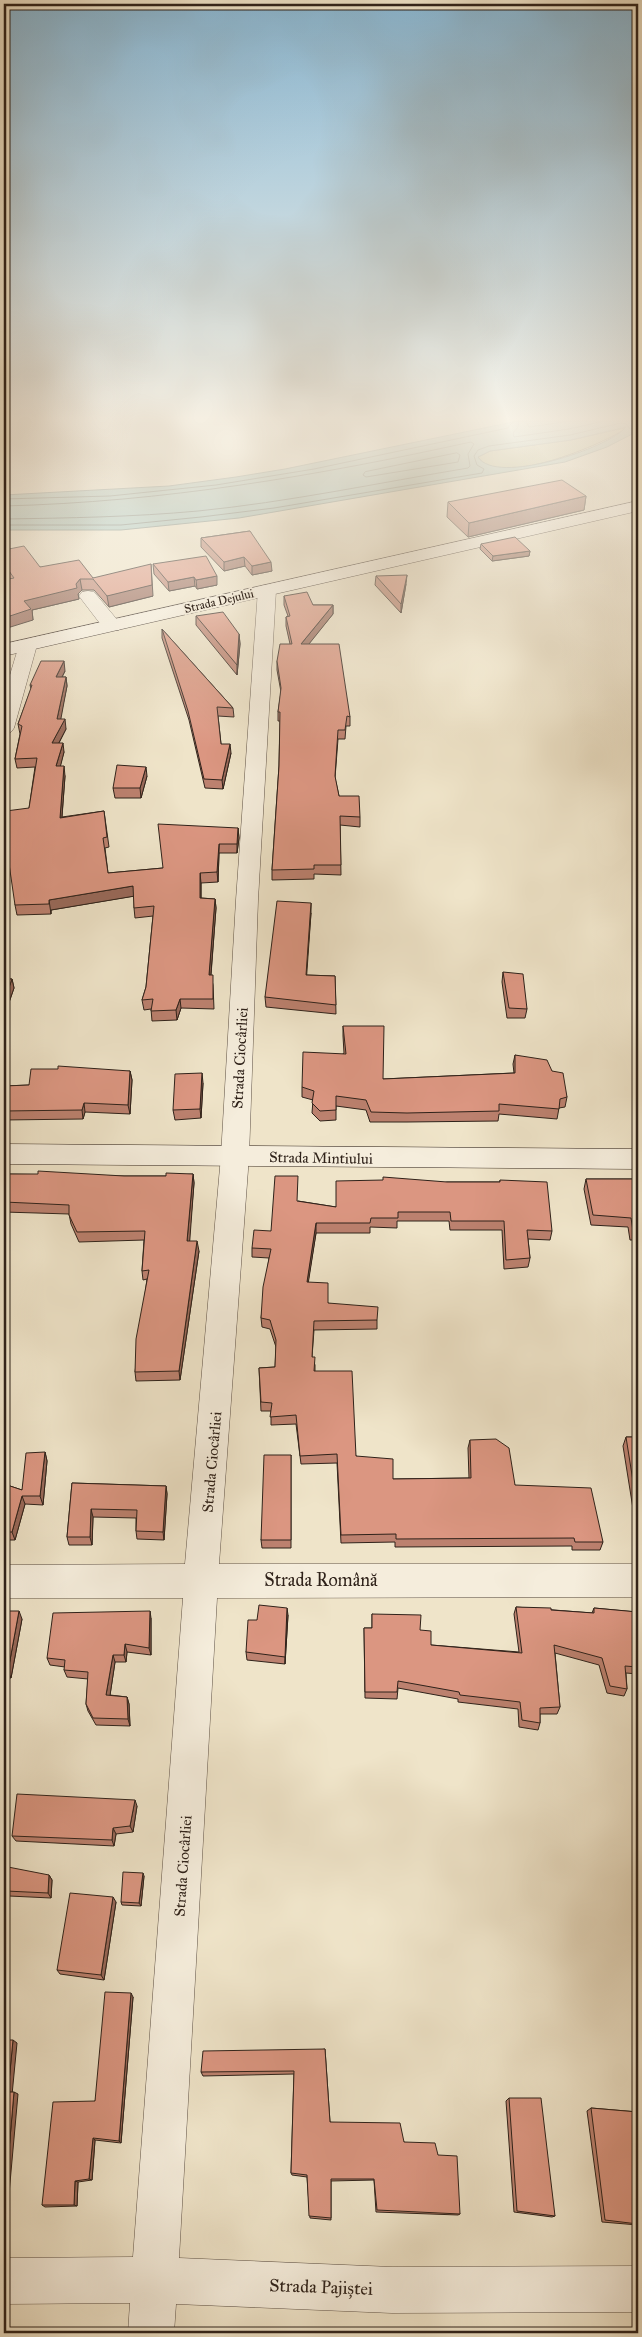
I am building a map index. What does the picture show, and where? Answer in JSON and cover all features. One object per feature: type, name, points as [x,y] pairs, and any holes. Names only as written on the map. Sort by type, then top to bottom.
[{"type":"street","name":"Strada Dejului","points":[[4,650],[532,530]]},
{"type":"street","name":"Strada Ciocârliei","points":[[152,2333],[201,1582],[235,1156],[247,900],[267,590]]},
{"type":"street","points":[[88,596],[112,626]]},
{"type":"street","points":[[4,728],[28,644]]},
{"type":"street","name":"Strada Mintiului","points":[[4,1154],[638,1159]]},
{"type":"street","name":"Strada Română","points":[[4,1581],[638,1581]]},
{"type":"street","name":"Strada Pajiștei","points":[[4,2281],[156,2280],[392,2290],[638,2289]]},
{"type":"building","points":[[250,531],[271,562],[252,566],[244,557],[224,562],[201,538]]},
{"type":"building","points":[[515,537],[530,551],[493,556],[481,544]]},
{"type":"building","points":[[24,546],[40,567],[79,560],[93,578],[151,564],[152,585],[107,596],[93,579],[80,579],[76,584],[77,588],[24,601],[31,609],[4,618],[4,580],[14,578],[4,564],[4,550]]},
{"type":"building","points":[[206,556],[217,576],[196,580],[194,577],[168,582],[153,564]]},
{"type":"building","points":[[407,575],[401,604],[376,576]]},
{"type":"building","points":[[307,592],[313,605],[333,605],[301,644],[339,644],[350,717],[347,716],[345,730],[338,730],[335,776],[339,796],[359,796],[360,817],[340,816],[341,865],[314,865],[314,869],[272,870],[279,766],[280,712],[278,712],[281,688],[277,661],[280,644],[292,644],[286,617],[290,616],[284,596]]},
{"type":"building","points":[[223,612],[239,634],[237,665],[196,616]]},
{"type":"building","points":[[162,629],[233,708],[217,707],[221,744],[230,744],[222,780],[204,779],[188,711]]},
{"type":"building","points":[[41,661],[64,661],[56,677],[66,677],[57,719],[65,719],[52,743],[63,743],[56,766],[64,766],[60,818],[104,811],[107,837],[103,838],[108,873],[163,868],[158,824],[238,828],[237,844],[219,844],[217,872],[200,873],[200,898],[215,899],[209,975],[213,975],[213,999],[180,999],[176,1010],[151,1011],[153,999],[142,1000],[146,987],[154,906],[134,908],[133,886],[49,900],[49,904],[15,905],[6,843],[6,811],[29,808],[37,758],[15,759],[22,726],[18,724],[32,685],[30,685]]},
{"type":"building","points":[[117,765],[146,767],[140,788],[113,788]]},
{"type":"building","points":[[277,901],[311,903],[306,975],[335,976],[336,1005],[265,997]]},
{"type":"building","points":[[503,972],[523,974],[527,1009],[509,1008]]},
{"type":"building","points":[[4,979],[12,979],[4,1001]]},
{"type":"building","points":[[343,1026],[384,1026],[383,1079],[515,1073],[515,1055],[547,1060],[552,1071],[563,1073],[567,1097],[560,1099],[559,1109],[499,1104],[499,1111],[407,1113],[371,1112],[366,1100],[336,1096],[336,1110],[320,1111],[312,1103],[314,1091],[302,1087],[303,1052],[346,1054]]},
{"type":"building","points":[[58,1066],[130,1071],[128,1105],[84,1103],[82,1110],[4,1111],[4,1086],[29,1085],[31,1069],[58,1069]]},
{"type":"building","points":[[202,1073],[200,1109],[173,1110],[175,1074]]},
{"type":"building","points":[[38,1171],[124,1176],[166,1176],[166,1173],[193,1174],[187,1241],[197,1241],[179,1371],[135,1372],[136,1339],[149,1270],[142,1271],[145,1231],[77,1232],[69,1215],[69,1205],[4,1202],[4,1174],[38,1174]]},
{"type":"building","points":[[275,1176],[298,1176],[297,1201],[336,1207],[336,1181],[383,1180],[383,1177],[447,1182],[500,1182],[500,1180],[547,1182],[552,1231],[527,1230],[530,1258],[506,1260],[504,1221],[451,1221],[450,1212],[398,1212],[398,1218],[371,1218],[370,1223],[316,1223],[307,1282],[328,1283],[328,1303],[378,1307],[377,1320],[314,1321],[312,1357],[315,1357],[314,1371],[352,1371],[356,1456],[393,1459],[393,1479],[471,1478],[470,1440],[496,1439],[509,1448],[515,1485],[591,1488],[603,1542],[575,1542],[574,1538],[396,1539],[396,1534],[341,1535],[337,1454],[300,1456],[296,1415],[270,1417],[272,1403],[261,1402],[259,1368],[275,1367],[276,1340],[270,1320],[261,1318],[263,1287],[271,1249],[252,1248],[254,1230],[271,1231]]},
{"type":"building","points":[[586,1179],[638,1179],[638,1231],[633,1231],[631,1218],[593,1215]]},
{"type":"building","points":[[626,1437],[638,1437],[638,1513]]},
{"type":"building","points":[[45,1452],[40,1496],[22,1496],[12,1532],[4,1532],[4,1484],[22,1490],[26,1453]]},
{"type":"building","points":[[264,1455],[291,1455],[291,1540],[261,1540]]},
{"type":"building","points":[[72,1483],[166,1486],[163,1532],[136,1531],[137,1510],[91,1509],[90,1537],[67,1537]]},
{"type":"building","points":[[259,1605],[287,1608],[285,1657],[246,1652],[248,1620],[257,1620]]},
{"type":"building","points":[[516,1607],[551,1608],[551,1610],[594,1613],[594,1608],[638,1612],[638,1667],[625,1666],[627,1689],[610,1686],[602,1658],[554,1645],[560,1707],[540,1708],[540,1723],[522,1720],[520,1702],[460,1695],[459,1692],[398,1681],[397,1692],[365,1692],[364,1628],[372,1628],[372,1614],[421,1615],[420,1630],[431,1631],[431,1645],[522,1653]]},
{"type":"building","points":[[4,1611],[19,1611],[8,1671],[4,1671]]},
{"type":"building","points":[[150,1611],[149,1648],[125,1644],[124,1655],[113,1655],[106,1695],[127,1697],[128,1719],[93,1718],[86,1704],[88,1672],[64,1670],[65,1660],[47,1658],[53,1613]]},
{"type":"building","points":[[17,1794],[135,1800],[130,1826],[113,1828],[112,1840],[12,1836]]},
{"type":"building","points":[[8,1867],[49,1875],[48,1893],[6,1891]]},
{"type":"building","points":[[123,1872],[143,1873],[139,1903],[121,1902]]},
{"type":"building","points":[[70,1893],[113,1897],[101,1975],[57,1970]]},
{"type":"building","points":[[105,1992],[131,1993],[119,2141],[93,2138],[89,2179],[75,2181],[74,2205],[42,2205],[53,2102],[95,2101]]},
{"type":"building","points":[[4,2040],[13,2040],[8,2092],[14,2092],[4,2208]]},
{"type":"building","points":[[325,2049],[330,2122],[400,2123],[404,2142],[435,2143],[438,2155],[457,2156],[460,2214],[377,2210],[374,2179],[331,2179],[331,2218],[309,2216],[307,2175],[291,2173],[294,2071],[201,2072],[203,2051]]},
{"type":"building","points":[[509,2098],[541,2098],[555,2216],[517,2211]]},
{"type":"building","points":[[591,2108],[638,2112],[638,2224],[605,2220]]}]
